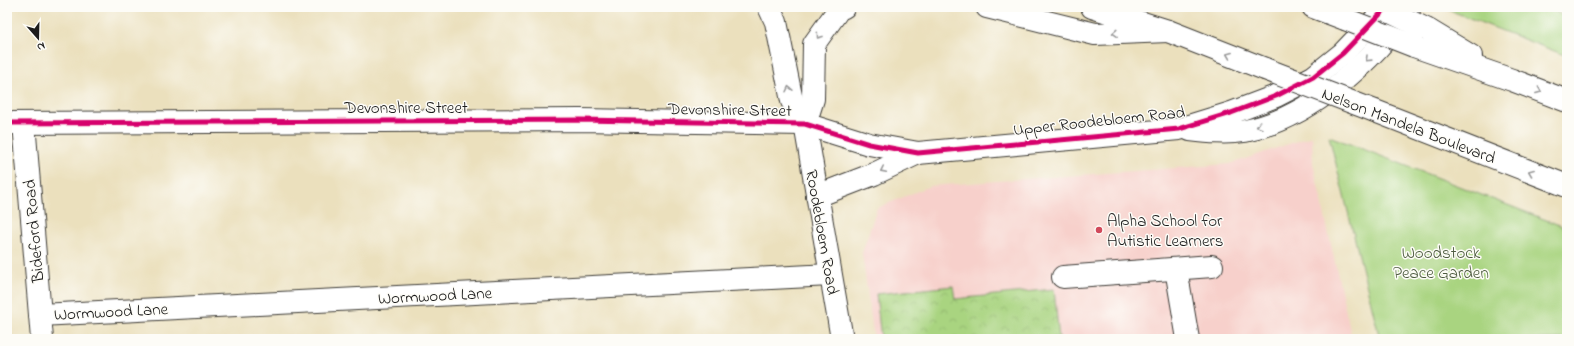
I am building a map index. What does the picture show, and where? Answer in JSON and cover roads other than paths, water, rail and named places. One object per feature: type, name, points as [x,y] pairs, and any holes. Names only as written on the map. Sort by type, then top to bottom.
[{"type":"main road","points":[[769,7],[776,22],[792,102],[805,124]]},
{"type":"main road","points":[[805,124],[813,99],[814,44],[839,9],[844,7]]},
{"type":"main road","points":[[987,7],[1095,34],[1168,31]]},
{"type":"main road","name":"Nelson Mandela Boulevard","points":[[1092,7],[1168,31],[1567,186]]},
{"type":"main road","points":[[1313,7],[1414,46],[1567,101]]},
{"type":"main road","points":[[1380,7],[1428,30],[1512,80]]},
{"type":"main road","name":"Upper Roodebloem Road","points":[[1179,129],[1231,113],[1276,96],[1313,77],[1343,53],[1387,7]]},
{"type":"main road","name":"Upper Roodebloem Road","points":[[805,124],[869,144],[918,153],[1179,129],[1226,133],[1246,130],[1293,113],[1336,87],[1369,59],[1397,27],[1410,7]]},
{"type":"main road","name":"Devonshire Street","points":[[15,123],[580,120],[805,124]]},
{"type":"main road","name":"Bideford Road","points":[[15,123],[42,339]]},
{"type":"main road","name":"Roodebloem Road","points":[[805,124],[842,339]]},
{"type":"main road","name":"Upper Roodebloem Road","points":[[817,196],[874,174],[918,153]]},
{"type":"main road","points":[[1063,277],[1212,266]]},
{"type":"main road","points":[[1176,269],[1188,339]]},
{"type":"main road","name":"Wormwood Lane","points":[[40,315],[830,276]]},
{"type":"place","name":"Alpha School for Autistic Learners","points":[[1099,230]]},
{"type":"park label","name":"Woodstock Peace Garden","points":[[1441,262]]}]
